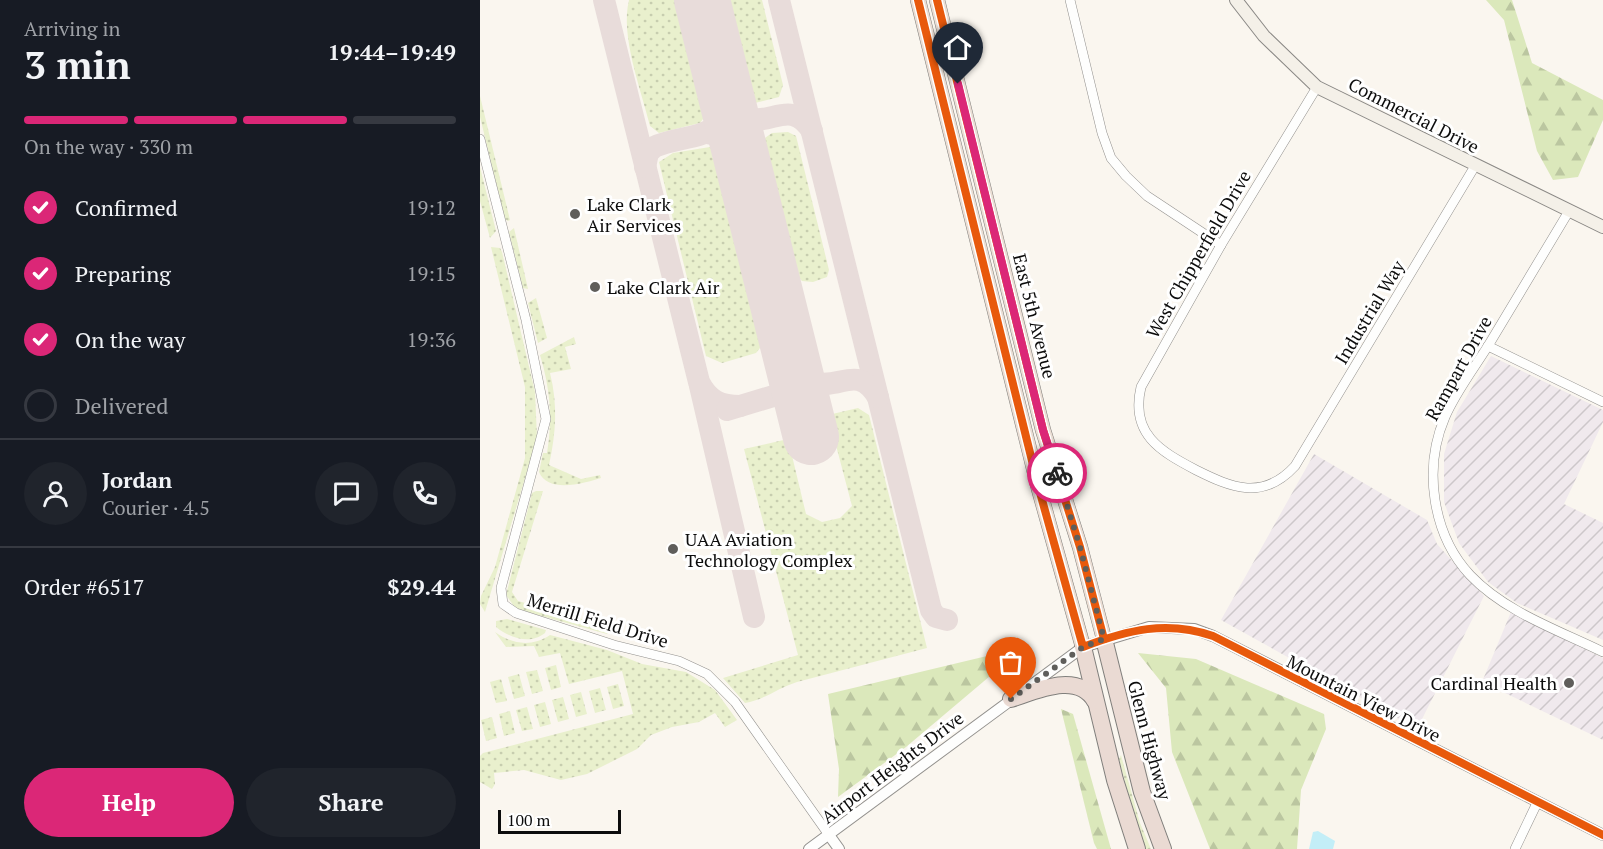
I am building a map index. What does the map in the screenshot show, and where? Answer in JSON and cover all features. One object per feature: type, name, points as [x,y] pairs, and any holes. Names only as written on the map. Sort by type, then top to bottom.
[{"type":"highway","name":"East 5th Avenue","points":[[918,0],[1039,489],[1083,647]]},
{"type":"highway","name":"East 5th Avenue","points":[[937,0],[1043,430],[1080,547],[1104,639]]},
{"type":"highway","name":"Glenn Highway","points":[[1104,639],[1142,792],[1163,849]]},
{"type":"highway","points":[[1083,647],[1122,808],[1137,849]]},
{"type":"highway","points":[[1011,699],[1066,685],[1084,689],[1097,706]]},
{"type":"main road","name":"Commercial Drive","points":[[1236,0],[1264,36],[1317,87],[1603,227]]},
{"type":"street","points":[[1070,0],[1102,133],[1111,158],[1147,196],[1221,245]]},
{"type":"street","name":"West Chipperfield Drive","points":[[1154,444],[1140,418],[1141,387],[1221,245],[1317,87]]},
{"type":"street","name":"Merrill Field Drive","points":[[480,139],[533,350],[546,419],[501,588],[503,604],[516,614],[614,645],[679,661],[707,674],[735,702],[829,835]]},
{"type":"street","name":"Industrial Way","points":[[1154,444],[1164,453],[1234,487],[1262,487],[1288,474],[1328,414],[1475,166]]},
{"type":"street","name":"Rampart Drive","points":[[1569,211],[1445,417],[1434,461],[1433,485],[1444,536],[1470,575],[1494,595],[1526,615],[1603,652]]},
{"type":"street","points":[[1488,346],[1603,402]]},
{"type":"street","name":"Mountain View Drive","points":[[1083,647],[1149,627],[1169,626],[1194,629],[1213,636],[1603,835]]},
{"type":"street","name":"Airport Heights Drive","points":[[809,849],[1083,647]]},
{"type":"street","points":[[1515,849],[1537,803]]},
{"type":"street","points":[[829,835],[839,849]]},
{"type":"shaded area","points":[[1491,356],[1603,410],[1603,422],[1564,504],[1603,523],[1603,640],[1517,603],[1488,582],[1459,543],[1444,502],[1444,454],[1457,412]]},
{"type":"shaded area","points":[[1314,454],[1427,520],[1437,544],[1484,596],[1417,729],[1221,620]]},
{"type":"shaded area","name":"Cardinal Health","points":[[1511,612],[1603,658],[1603,740],[1482,682]]},
{"type":"green space","points":[[629,0],[677,0],[706,115],[700,123],[659,133],[650,126],[629,46],[627,14]]},
{"type":"green space","points":[[727,0],[762,0],[783,85],[779,97],[755,103],[750,98]]},
{"type":"green space","points":[[1486,0],[1512,0],[1532,63],[1603,100],[1603,120],[1578,177],[1553,180],[1537,151],[1504,20]]},
{"type":"green space","points":[[480,96],[510,220],[508,221],[505,219],[480,117]]},
{"type":"green space","points":[[788,132],[796,136],[829,270],[827,277],[813,282],[802,281],[794,273],[761,149],[762,140],[772,133]]},
{"type":"green space","points":[[710,147],[719,154],[764,343],[756,353],[722,363],[706,356],[659,162],[673,153]]},
{"type":"green space","points":[[480,167],[496,231],[490,238],[480,201]]},
{"type":"green space","points":[[514,228],[528,289],[523,288],[509,232]]},
{"type":"green space","points":[[491,247],[500,248],[502,252],[535,392],[537,438],[485,612],[480,604],[481,596],[495,567],[525,458],[525,387]]},
{"type":"green space","points":[[536,298],[547,338],[538,343],[528,303]]},
{"type":"green space","points":[[574,337],[576,344],[565,347],[571,369],[550,373],[555,419],[549,465],[581,479],[600,475],[601,478],[577,484],[558,485],[544,479],[539,472],[543,453],[547,453],[550,415],[546,379],[540,355]]},
{"type":"green space","points":[[858,408],[869,415],[927,648],[797,682],[745,703],[723,678],[798,655],[744,449],[788,439],[806,514],[822,522],[840,518],[852,506],[828,415]]},
{"type":"green space","points":[[543,491],[512,592],[518,601],[607,626],[610,620],[618,622],[607,634],[516,609],[506,595],[532,493]]},
{"type":"green space","points":[[507,619],[546,630],[539,637],[520,639],[496,627],[496,621]]},
{"type":"green space","points":[[495,632],[509,640],[522,643],[543,639],[550,635],[607,650],[642,664],[686,672],[715,690],[737,720],[725,727],[715,713],[699,722],[672,727],[651,735],[637,749],[587,774],[561,780],[524,770],[494,773],[495,784],[492,789],[480,782],[480,756],[483,753],[633,714],[622,671],[569,684],[560,653],[539,657],[534,646],[506,647]]},
{"type":"green space","points":[[1138,653],[1196,659],[1324,714],[1326,729],[1301,790],[1297,849],[1210,849],[1172,752],[1166,688]]},
{"type":"green space","points":[[987,656],[996,671],[906,747],[838,797],[839,769],[828,694]]},
{"type":"green space","points":[[556,665],[561,687],[551,690],[545,668]]},
{"type":"green space","points":[[537,670],[543,691],[532,694],[526,672]]},
{"type":"green space","points":[[519,674],[525,696],[514,699],[508,677]]},
{"type":"green space","points":[[501,679],[507,701],[496,703],[490,682]]},
{"type":"green space","points":[[618,684],[624,706],[613,709],[607,687]]},
{"type":"green space","points":[[600,688],[606,710],[595,713],[589,691]]},
{"type":"green space","points":[[581,692],[587,714],[576,717],[570,695]]},
{"type":"green space","points":[[563,697],[569,719],[558,722],[552,700]]},
{"type":"green space","points":[[545,702],[551,724],[540,727],[534,705]]},
{"type":"green space","points":[[527,707],[533,729],[522,731],[516,710]]},
{"type":"green space","points":[[1061,709],[1073,714],[1111,849],[1097,849],[1094,843]]},
{"type":"green space","points":[[510,711],[515,733],[504,736],[499,714]]},
{"type":"green space","points":[[492,717],[497,738],[486,741],[481,720]]},
{"type":"green space","points":[[1121,755],[1140,823],[1151,849],[1145,849],[1137,829],[1119,759]]},
{"type":"water","points":[[1318,831],[1335,841],[1333,849],[1309,849],[1313,832]]},
{"type":"taxiway","points":[[604,0],[699,382],[715,401],[740,406]]},
{"type":"taxiway","points":[[779,0],[931,610],[936,617],[947,620]]},
{"type":"taxiway","points":[[726,95],[738,111],[749,118],[791,115],[802,119],[812,131]]},
{"type":"taxiway","points":[[645,167],[648,153],[654,147],[702,134],[712,129],[719,122],[724,111],[726,95]]},
{"type":"taxiway","points":[[707,133],[727,137],[740,153]]},
{"type":"taxiway","points":[[792,361],[815,383],[856,380],[870,387],[878,397]]},
{"type":"taxiway","points":[[727,410],[780,394],[788,381],[792,361]]},
{"type":"taxiway","points":[[700,386],[754,617]]},
{"type":"runway","points":[[702,0],[811,437]]},
{"type":"cycle path","points":[[918,0],[1039,489],[1083,647],[1115,636],[1147,629],[1179,629],[1213,636],[1603,835]]},
{"type":"cycle path","points":[[937,0],[1043,430],[1080,547],[1104,639]]},
{"type":"way so far","points":[[1011,699],[1083,647],[1104,639],[1080,547],[1057,473]]},
{"type":"place","name":"Lake Clark Air Services","points":[[575,214]]},
{"type":"place","name":"Lake Clark Air","points":[[595,287]]},
{"type":"place","name":"UAA Aviation Technology Complex","points":[[673,549]]},
{"type":"place","name":"Cardinal Health","points":[[1569,683]]},
{"type":"route","points":[[958,84],[1043,430],[1057,473]]}]
